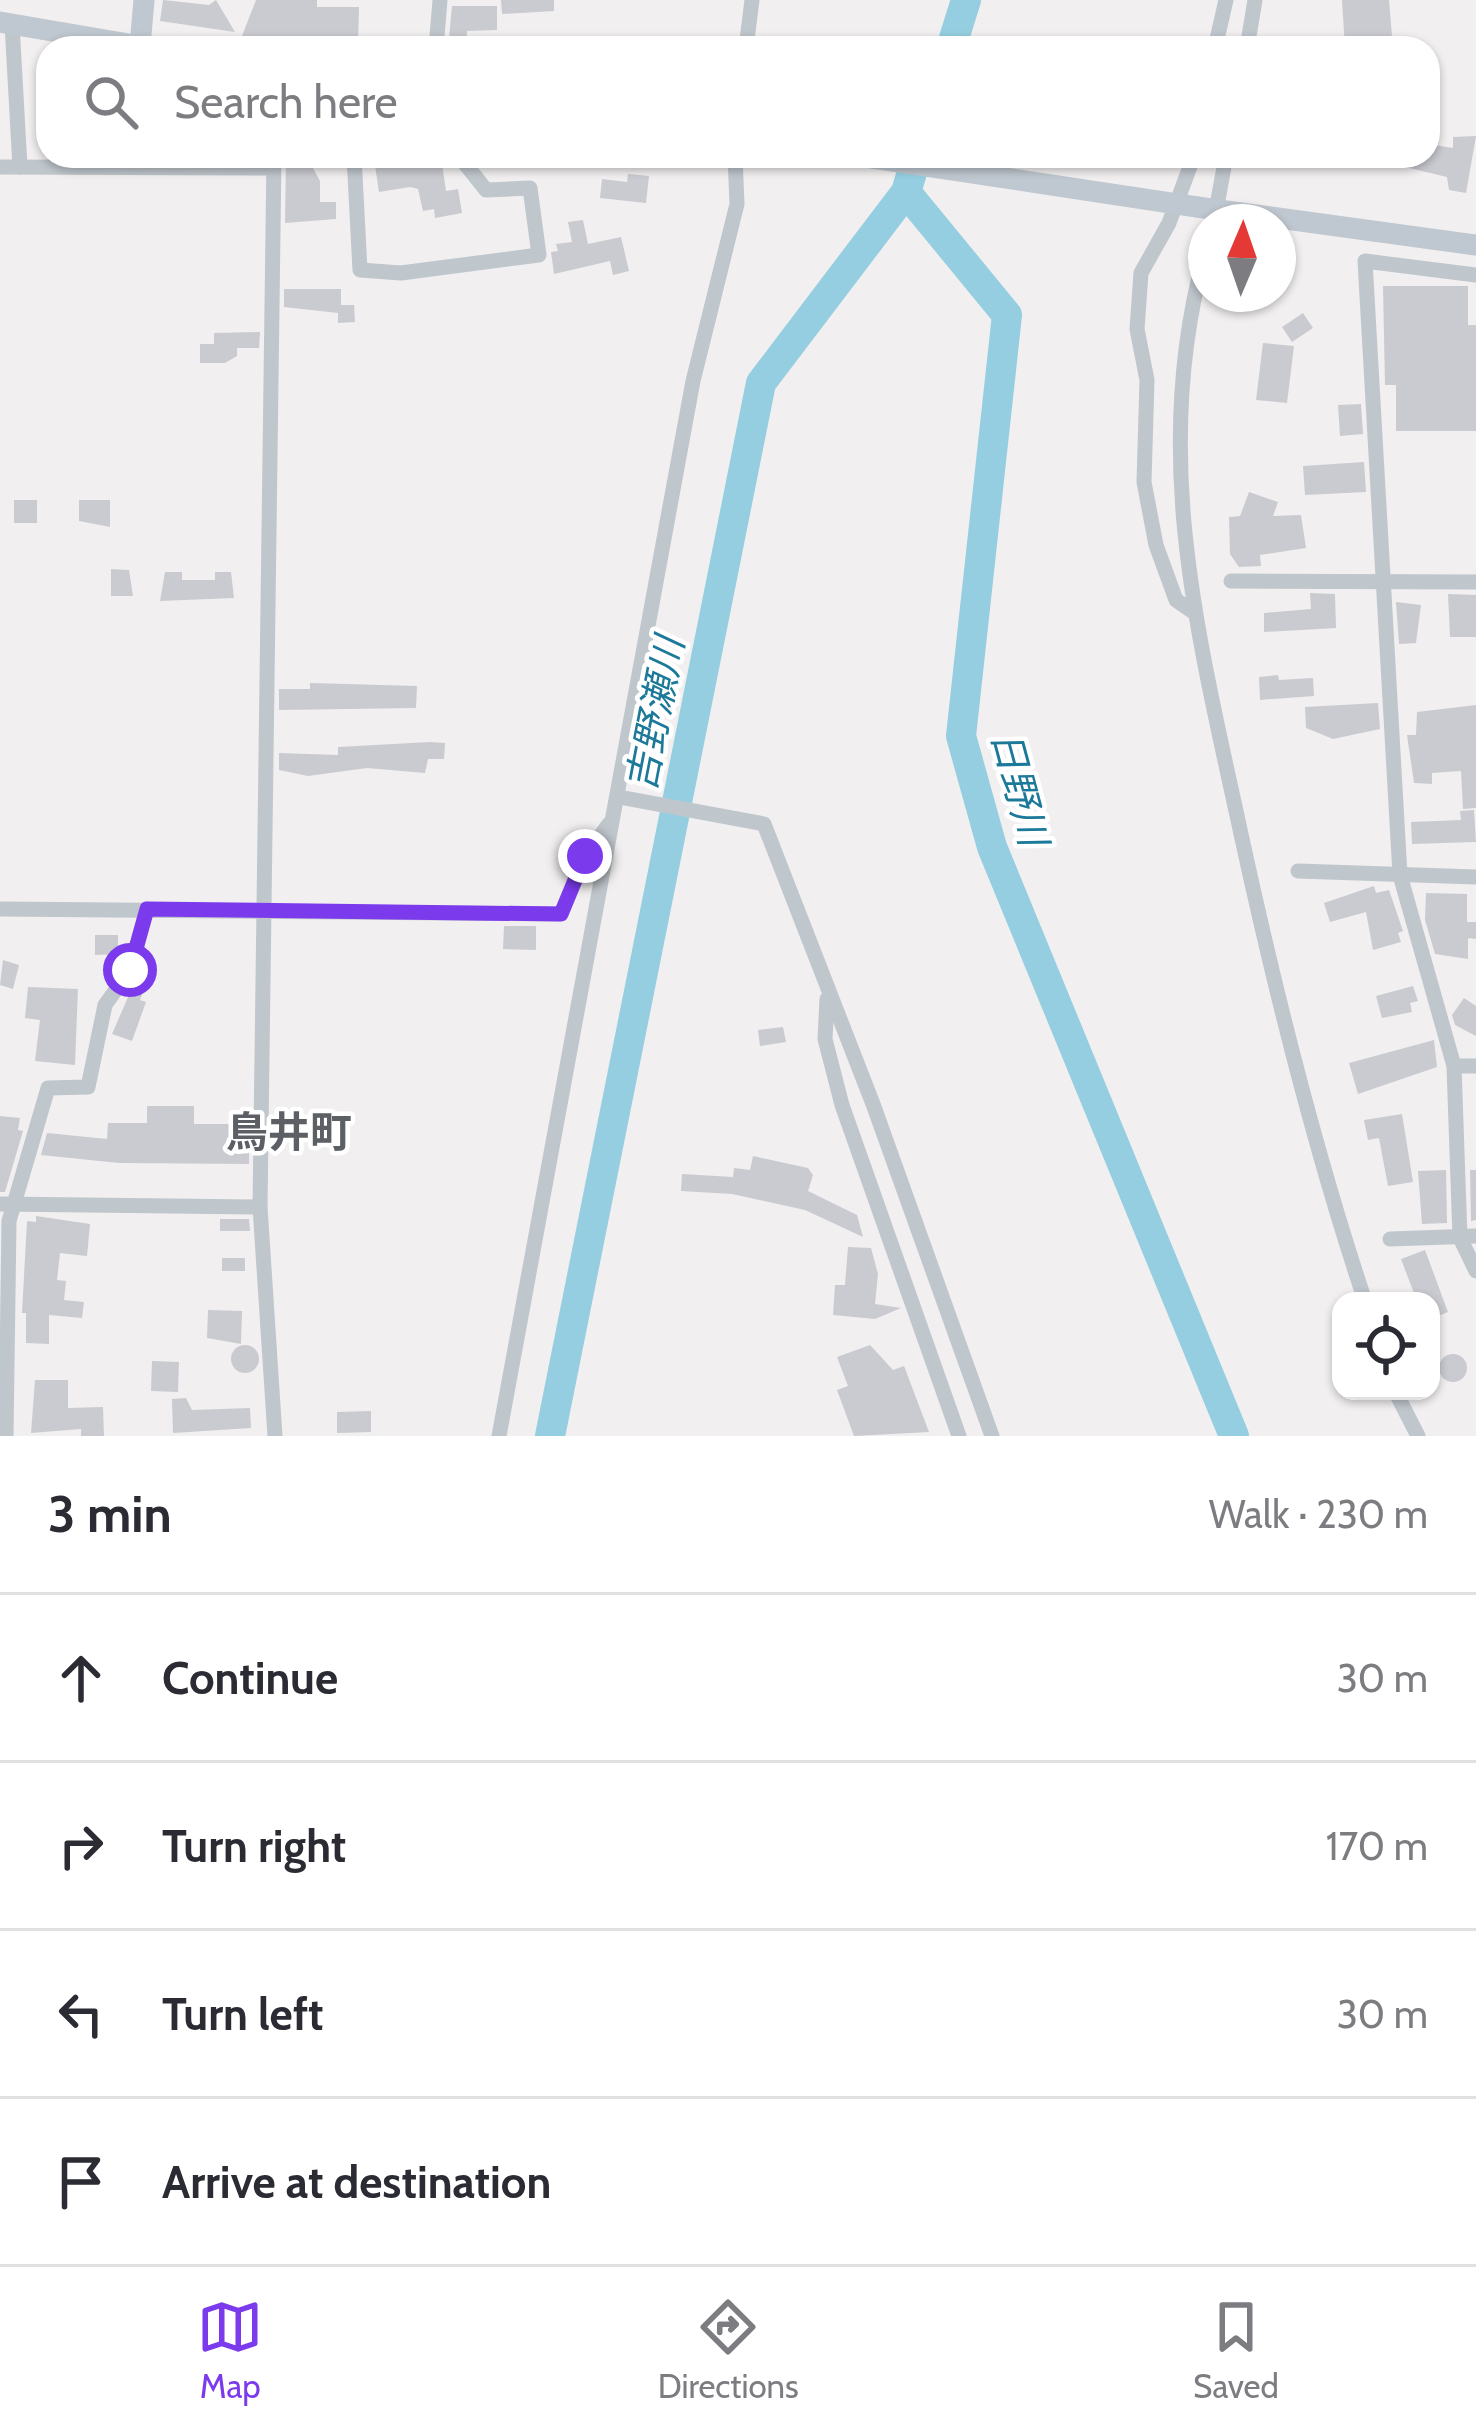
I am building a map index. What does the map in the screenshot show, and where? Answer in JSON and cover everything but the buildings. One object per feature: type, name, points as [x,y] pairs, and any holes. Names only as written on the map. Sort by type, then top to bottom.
[{"type":"main road","points":[[144,0],[146,36]]},
{"type":"main road","points":[[6,23],[82,36]]},
{"type":"main road","points":[[933,168],[1188,209]]},
{"type":"main road","points":[[1296,223],[1476,245]]},
{"type":"street","points":[[437,36],[440,0]]},
{"type":"street","points":[[748,36],[752,0]]},
{"type":"street","points":[[1218,36],[1226,0]]},
{"type":"street","points":[[1249,36],[1255,0]]},
{"type":"street","points":[[6,23],[20,167]]},
{"type":"street","points":[[0,167],[36,167]]},
{"type":"street","points":[[273,168],[260,1208],[275,1436]]},
{"type":"street","points":[[356,168],[361,270],[401,273],[539,255],[530,188],[486,190],[469,168]]},
{"type":"street","points":[[499,1436],[693,381],[737,204],[736,168]]},
{"type":"street","points":[[1190,168],[1169,223],[1141,273],[1137,329],[1147,380],[1144,482],[1156,545],[1176,600],[1192,610]]},
{"type":"street","points":[[1213,204],[1223,168]]},
{"type":"street","points":[[1476,275],[1366,261],[1400,874],[1454,1066],[1468,1237],[1476,1271]]},
{"type":"street","points":[[1191,312],[1176,441],[1192,610],[1264,942],[1362,1292]]},
{"type":"street","points":[[1232,581],[1476,582]]},
{"type":"street","points":[[619,797],[764,824],[992,1436]]},
{"type":"street","points":[[0,909],[561,914],[585,856],[613,819]]},
{"type":"street","points":[[1298,871],[1476,877]]},
{"type":"street","points":[[6,1436],[8,1204],[48,1088],[88,1087],[105,1005],[130,970],[147,909]]},
{"type":"street","points":[[827,991],[825,1039],[842,1106],[959,1436]]},
{"type":"street","points":[[1454,1066],[1476,1066]]},
{"type":"street","points":[[8,1204],[260,1208]]},
{"type":"street","points":[[1390,1239],[1468,1237]]},
{"type":"street","points":[[1400,1400],[1418,1436]]},
{"type":"waterway","name":"日野川","points":[[955,36],[966,0]]},
{"type":"waterway","name":"吉野瀬川","points":[[550,1436],[761,383],[906,192],[913,168]]},
{"type":"waterway","name":"日野川","points":[[906,192],[1007,315],[961,736],[992,847],[1234,1436]]},
{"type":"district","name":"鳥井町","points":[[289,1132]]},
{"type":"route","points":[[130,970],[147,909],[561,914],[585,856]]}]
